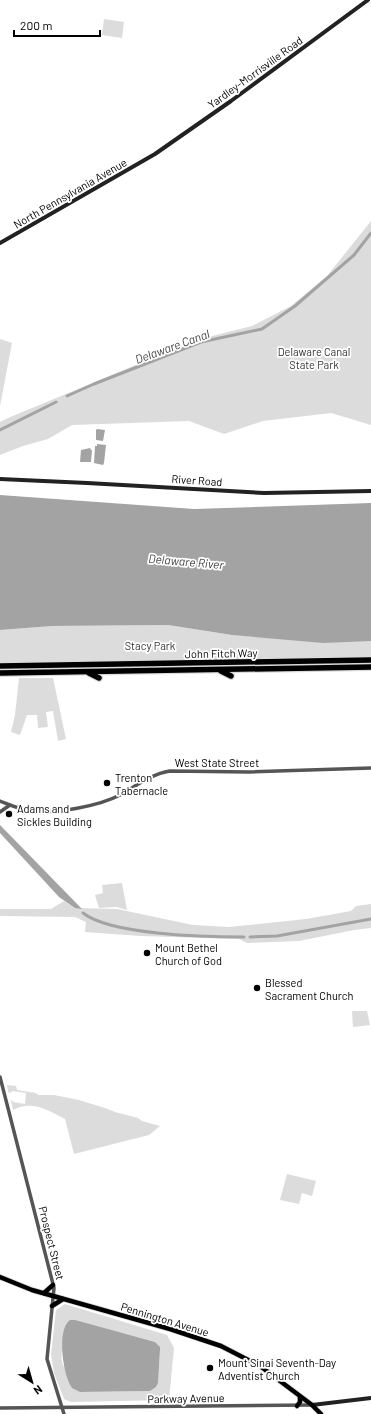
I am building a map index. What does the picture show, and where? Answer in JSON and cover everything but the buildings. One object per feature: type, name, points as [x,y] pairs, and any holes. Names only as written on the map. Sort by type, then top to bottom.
[{"type":"highway","name":"John Fitch Way","points":[[0,666],[371,660]]},
{"type":"highway","name":"John Fitch Way","points":[[0,673],[371,666]]},
{"type":"highway","points":[[215,670],[226,672],[231,676]]},
{"type":"highway","points":[[85,672],[99,678]]},
{"type":"main road","name":"Yardley-Morrisville Road","points":[[150,157],[201,123],[368,0]]},
{"type":"main road","name":"North Pennsylvania Avenue","points":[[0,243],[150,157]]},
{"type":"main road","name":"River Road","points":[[0,480],[264,493],[371,491]]},
{"type":"main road","name":"Pennington Avenue","points":[[0,1277],[24,1287],[170,1328],[217,1344],[260,1366],[312,1405],[321,1414]]},
{"type":"main road","points":[[44,1293],[53,1285]]},
{"type":"main road","points":[[52,1306],[63,1298]]},
{"type":"main road","points":[[297,1406],[300,1402],[300,1397]]},
{"type":"main road","name":"Parkway Avenue","points":[[312,1405],[371,1398]]},
{"type":"street","name":"West State Street","points":[[0,801],[26,810],[42,812],[55,811],[101,803],[120,795],[157,774],[170,771],[249,772],[371,768]]},
{"type":"street","points":[[0,812],[10,805]]},
{"type":"street","name":"Prospect Street","points":[[0,1077],[53,1285],[54,1296],[47,1359],[64,1414]]},
{"type":"street","name":"Parkway Avenue","points":[[0,1408],[312,1405]]},
{"type":"green space","points":[[104,19],[124,22],[122,38],[102,35]]},
{"type":"green space","name":"Delaware Canal State Park","points":[[371,221],[371,425],[331,413],[263,421],[224,434],[189,421],[72,425],[48,439],[23,446],[0,455],[0,422],[167,352],[208,337],[252,326],[291,306],[327,276]]},
{"type":"green space","points":[[0,339],[12,343],[0,406]]},
{"type":"green space","name":"Stacy Park","points":[[168,625],[232,635],[371,641],[371,660],[0,666],[0,630],[52,626]]},
{"type":"green space","points":[[19,678],[53,678],[66,739],[58,741],[53,711],[46,712],[48,727],[38,728],[37,715],[27,715],[20,735],[11,732],[15,715]]},
{"type":"green space","points":[[122,883],[127,910],[116,907],[99,908],[95,895],[103,893],[102,885]]},
{"type":"green space","points":[[64,901],[75,908],[117,909],[193,925],[229,927],[306,919],[351,911],[356,906],[371,904],[371,928],[299,941],[247,943],[239,939],[140,936],[85,932],[86,922],[75,917],[0,916],[0,909],[51,909]]},
{"type":"green space","points":[[352,1011],[367,1011],[370,1025],[353,1027]]},
{"type":"green space","points":[[7,1085],[16,1086],[17,1090],[36,1093],[38,1095],[54,1095],[79,1100],[160,1126],[149,1135],[74,1154],[65,1119],[40,1107],[27,1106],[13,1110],[11,1100],[13,1102],[25,1104],[26,1093],[12,1091],[11,1093],[8,1092]]},
{"type":"green space","points":[[287,1174],[316,1181],[312,1196],[302,1193],[299,1204],[280,1200]]},
{"type":"green space","points":[[65,1304],[167,1335],[174,1348],[169,1400],[71,1402],[64,1399],[54,1373],[51,1354],[56,1310]],"holes":[[[72,1320],[155,1342],[160,1350],[158,1383],[156,1387],[150,1391],[80,1392],[63,1365],[63,1348]]]},
{"type":"water","points":[[97,429],[105,430],[103,441],[96,440]]},
{"type":"water","points":[[97,444],[106,445],[103,465],[94,463],[95,446],[97,446]]},
{"type":"water","points":[[90,448],[92,450],[91,462],[80,462],[81,450]]},
{"type":"water","name":"Delaware River","points":[[0,495],[194,509],[371,503],[371,641],[323,643],[232,635],[168,625],[52,626],[0,630]]},
{"type":"water","points":[[0,825],[82,909],[75,908],[59,897],[0,833]]},
{"type":"water","points":[[70,1320],[75,1320],[155,1342],[160,1347],[158,1383],[156,1387],[150,1391],[80,1392],[72,1388],[66,1374],[62,1353],[63,1333]]},
{"type":"waterway","name":"Delaware Canal","points":[[67,396],[201,342],[262,329],[295,306],[354,255],[371,233]]},
{"type":"waterway","name":"Delaware Canal","points":[[0,430],[56,402]]},
{"type":"waterway","points":[[83,913],[96,920],[115,926],[136,930],[184,935],[244,937]]},
{"type":"waterway","points":[[250,937],[277,936],[371,919]]},
{"type":"place","name":"Trenton Tabernacle","points":[[107,783]]},
{"type":"place","name":"Adams and Sickles Building","points":[[9,814]]},
{"type":"place","name":"Mount Bethel Church of God","points":[[147,953]]},
{"type":"place","name":"Blessed Sacrament Church","points":[[257,988]]},
{"type":"place","name":"Mount Sinai Seventh-Day Adventist Church","points":[[210,1368]]}]
